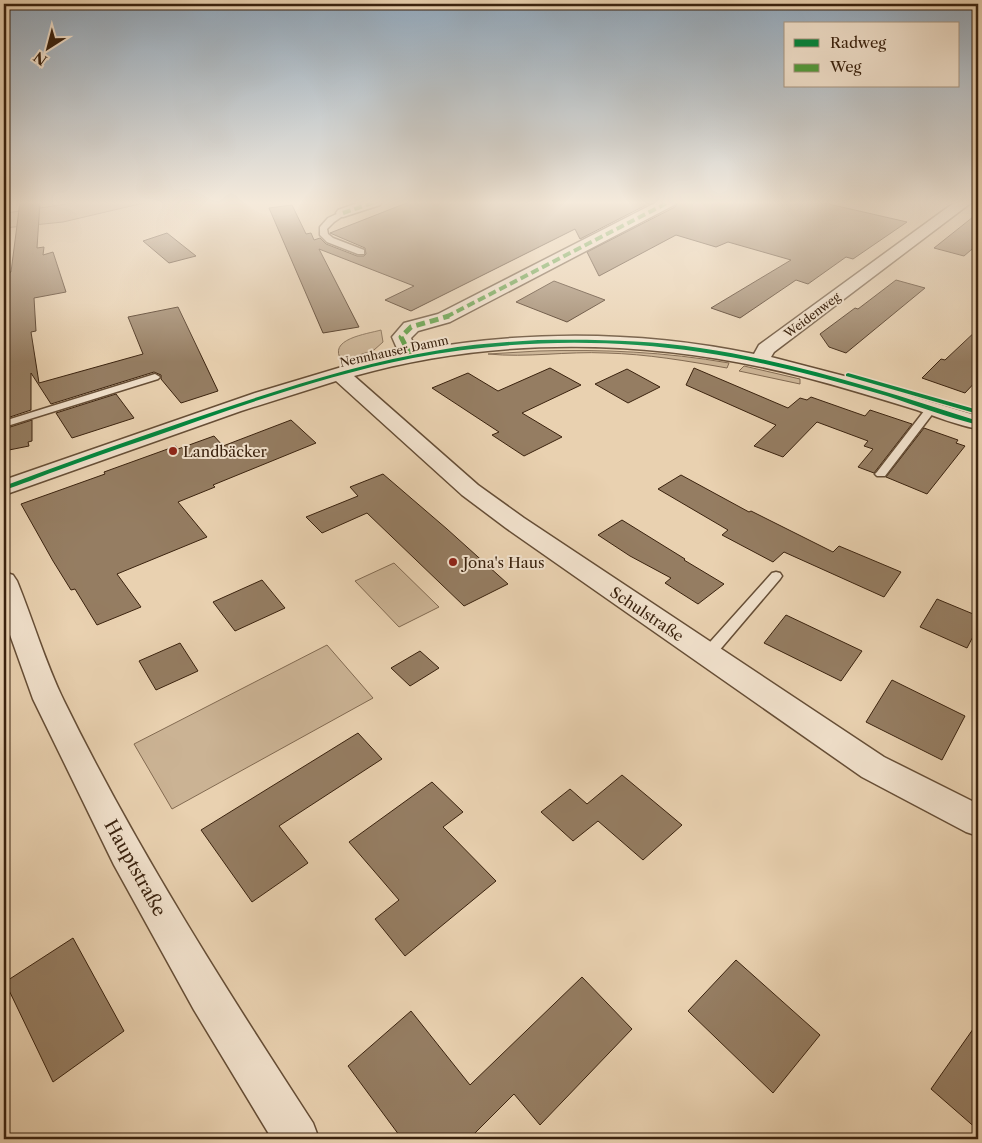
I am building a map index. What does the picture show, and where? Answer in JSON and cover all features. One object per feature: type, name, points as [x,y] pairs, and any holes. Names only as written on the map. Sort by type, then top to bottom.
[{"type":"street","points":[[411,357],[401,337],[411,327],[444,318],[566,255]]},
{"type":"street","name":"Weidenweg","points":[[759,361],[766,349],[893,255]]},
{"type":"street","name":"Nennhauser Damm","points":[[4,488],[240,404],[340,374],[411,357],[496,345],[584,342],[665,346],[759,361],[832,378],[978,423]]},
{"type":"street","name":"Schulstraße","points":[[340,374],[470,490],[514,523],[873,767],[978,821]]},
{"type":"street","name":"Hauptstraße","points":[[4,581],[48,699],[126,854],[208,996],[297,1139]]},
{"type":"lane","points":[[4,424],[155,377]]},
{"type":"lane","points":[[881,474],[932,408]]},
{"type":"lane","points":[[707,654],[776,576]]},
{"type":"shaded area","points":[[381,330],[383,342],[374,350],[342,361],[339,347],[344,343],[358,336]]},
{"type":"shaded area","points":[[538,351],[634,352],[682,356],[729,363],[727,368],[652,356],[606,353],[488,354]]},
{"type":"shaded area","points":[[744,366],[800,379],[800,384],[739,371]]},
{"type":"shaded area","points":[[394,563],[439,607],[399,627],[355,581]]},
{"type":"shaded area","points":[[327,645],[373,698],[172,809],[134,744]]},
{"type":"building","points":[[13,255],[54,255],[66,292],[34,298],[36,331],[31,332],[39,383],[143,354],[128,317],[178,307],[218,391],[181,403],[161,379],[161,375],[154,372],[51,404],[31,373],[31,410],[4,419],[4,291],[5,273],[11,272]]},
{"type":"building","points":[[160,255],[196,256],[169,263]]},
{"type":"building","points":[[289,255],[322,255],[359,327],[323,333]]},
{"type":"building","points":[[335,255],[522,255],[411,311],[385,300],[414,286]]},
{"type":"building","points":[[589,255],[638,255],[599,276]]},
{"type":"building","points":[[775,255],[858,255],[853,259],[846,257],[808,284],[796,280],[740,318],[711,308],[791,260]]},
{"type":"building","points":[[896,280],[925,288],[846,353],[829,347],[820,334],[855,308],[858,309]]},
{"type":"building","points":[[554,281],[605,300],[567,322],[516,302]]},
{"type":"building","points":[[978,329],[978,379],[965,393],[922,378],[941,359],[945,360]]},
{"type":"building","points":[[550,368],[581,385],[522,413],[562,437],[524,456],[492,435],[499,432],[432,388],[468,373],[498,391]]},
{"type":"building","points":[[694,368],[788,408],[800,398],[807,400],[811,397],[865,416],[870,410],[912,424],[874,473],[858,467],[873,449],[864,446],[868,441],[817,422],[783,457],[754,446],[776,425],[686,385]]},
{"type":"building","points":[[627,369],[660,387],[628,403],[595,384]]},
{"type":"building","points":[[116,394],[134,418],[72,438],[56,413]]},
{"type":"building","points":[[32,420],[32,441],[28,442],[29,446],[4,451],[4,429]]},
{"type":"building","points":[[291,420],[316,443],[213,485],[215,487],[178,502],[207,537],[117,574],[141,607],[97,625],[75,589],[71,590],[21,504],[176,446],[178,449],[214,436],[223,446]]},
{"type":"building","points":[[924,428],[958,440],[956,443],[965,446],[927,494],[886,477]]},
{"type":"building","points":[[383,474],[508,584],[464,606],[367,513],[322,533],[306,517],[358,496],[350,487]]},
{"type":"building","points":[[681,475],[749,512],[751,511],[833,552],[839,546],[901,572],[884,597],[784,552],[773,562],[722,535],[728,530],[658,489]]},
{"type":"building","points":[[622,520],[724,584],[698,604],[665,583],[671,578],[630,556],[598,535]]},
{"type":"building","points":[[262,580],[285,608],[235,631],[213,602]]},
{"type":"building","points":[[937,599],[978,616],[978,627],[967,648],[920,627]]},
{"type":"building","points":[[786,615],[862,651],[841,681],[764,643]]},
{"type":"building","points":[[180,643],[198,671],[156,690],[139,661]]},
{"type":"building","points":[[420,651],[439,668],[410,686],[391,668]]},
{"type":"building","points":[[892,680],[965,716],[942,760],[866,722]]},
{"type":"building","points":[[358,733],[382,759],[279,826],[308,863],[252,902],[201,830]]},
{"type":"building","points":[[622,775],[682,825],[643,860],[598,821],[573,841],[541,812],[570,789],[587,804]]},
{"type":"building","points":[[432,782],[463,812],[443,827],[496,881],[405,956],[375,919],[399,900],[349,842]]},
{"type":"building","points":[[73,938],[124,1031],[53,1082],[5,982]]},
{"type":"building","points":[[736,960],[820,1035],[773,1093],[688,1011]]},
{"type":"building","points":[[582,977],[632,1029],[540,1125],[514,1094],[469,1139],[402,1139],[348,1066],[411,1011],[470,1085]]},
{"type":"building","points":[[978,1022],[978,1130],[931,1089]]},
{"type":"marked path","points":[[411,357],[401,337],[411,327],[444,318],[566,255]]},
{"type":"cycle path","points":[[4,488],[263,397],[352,370],[412,356],[506,344],[571,341],[636,343],[700,350],[771,363],[806,372],[978,423]]},
{"type":"cycle path","points":[[848,375],[978,412]]},
{"type":"place","name":"Landbäcker","points":[[173,451]]},
{"type":"place","name":"Jona's Haus","points":[[453,562]]}]
